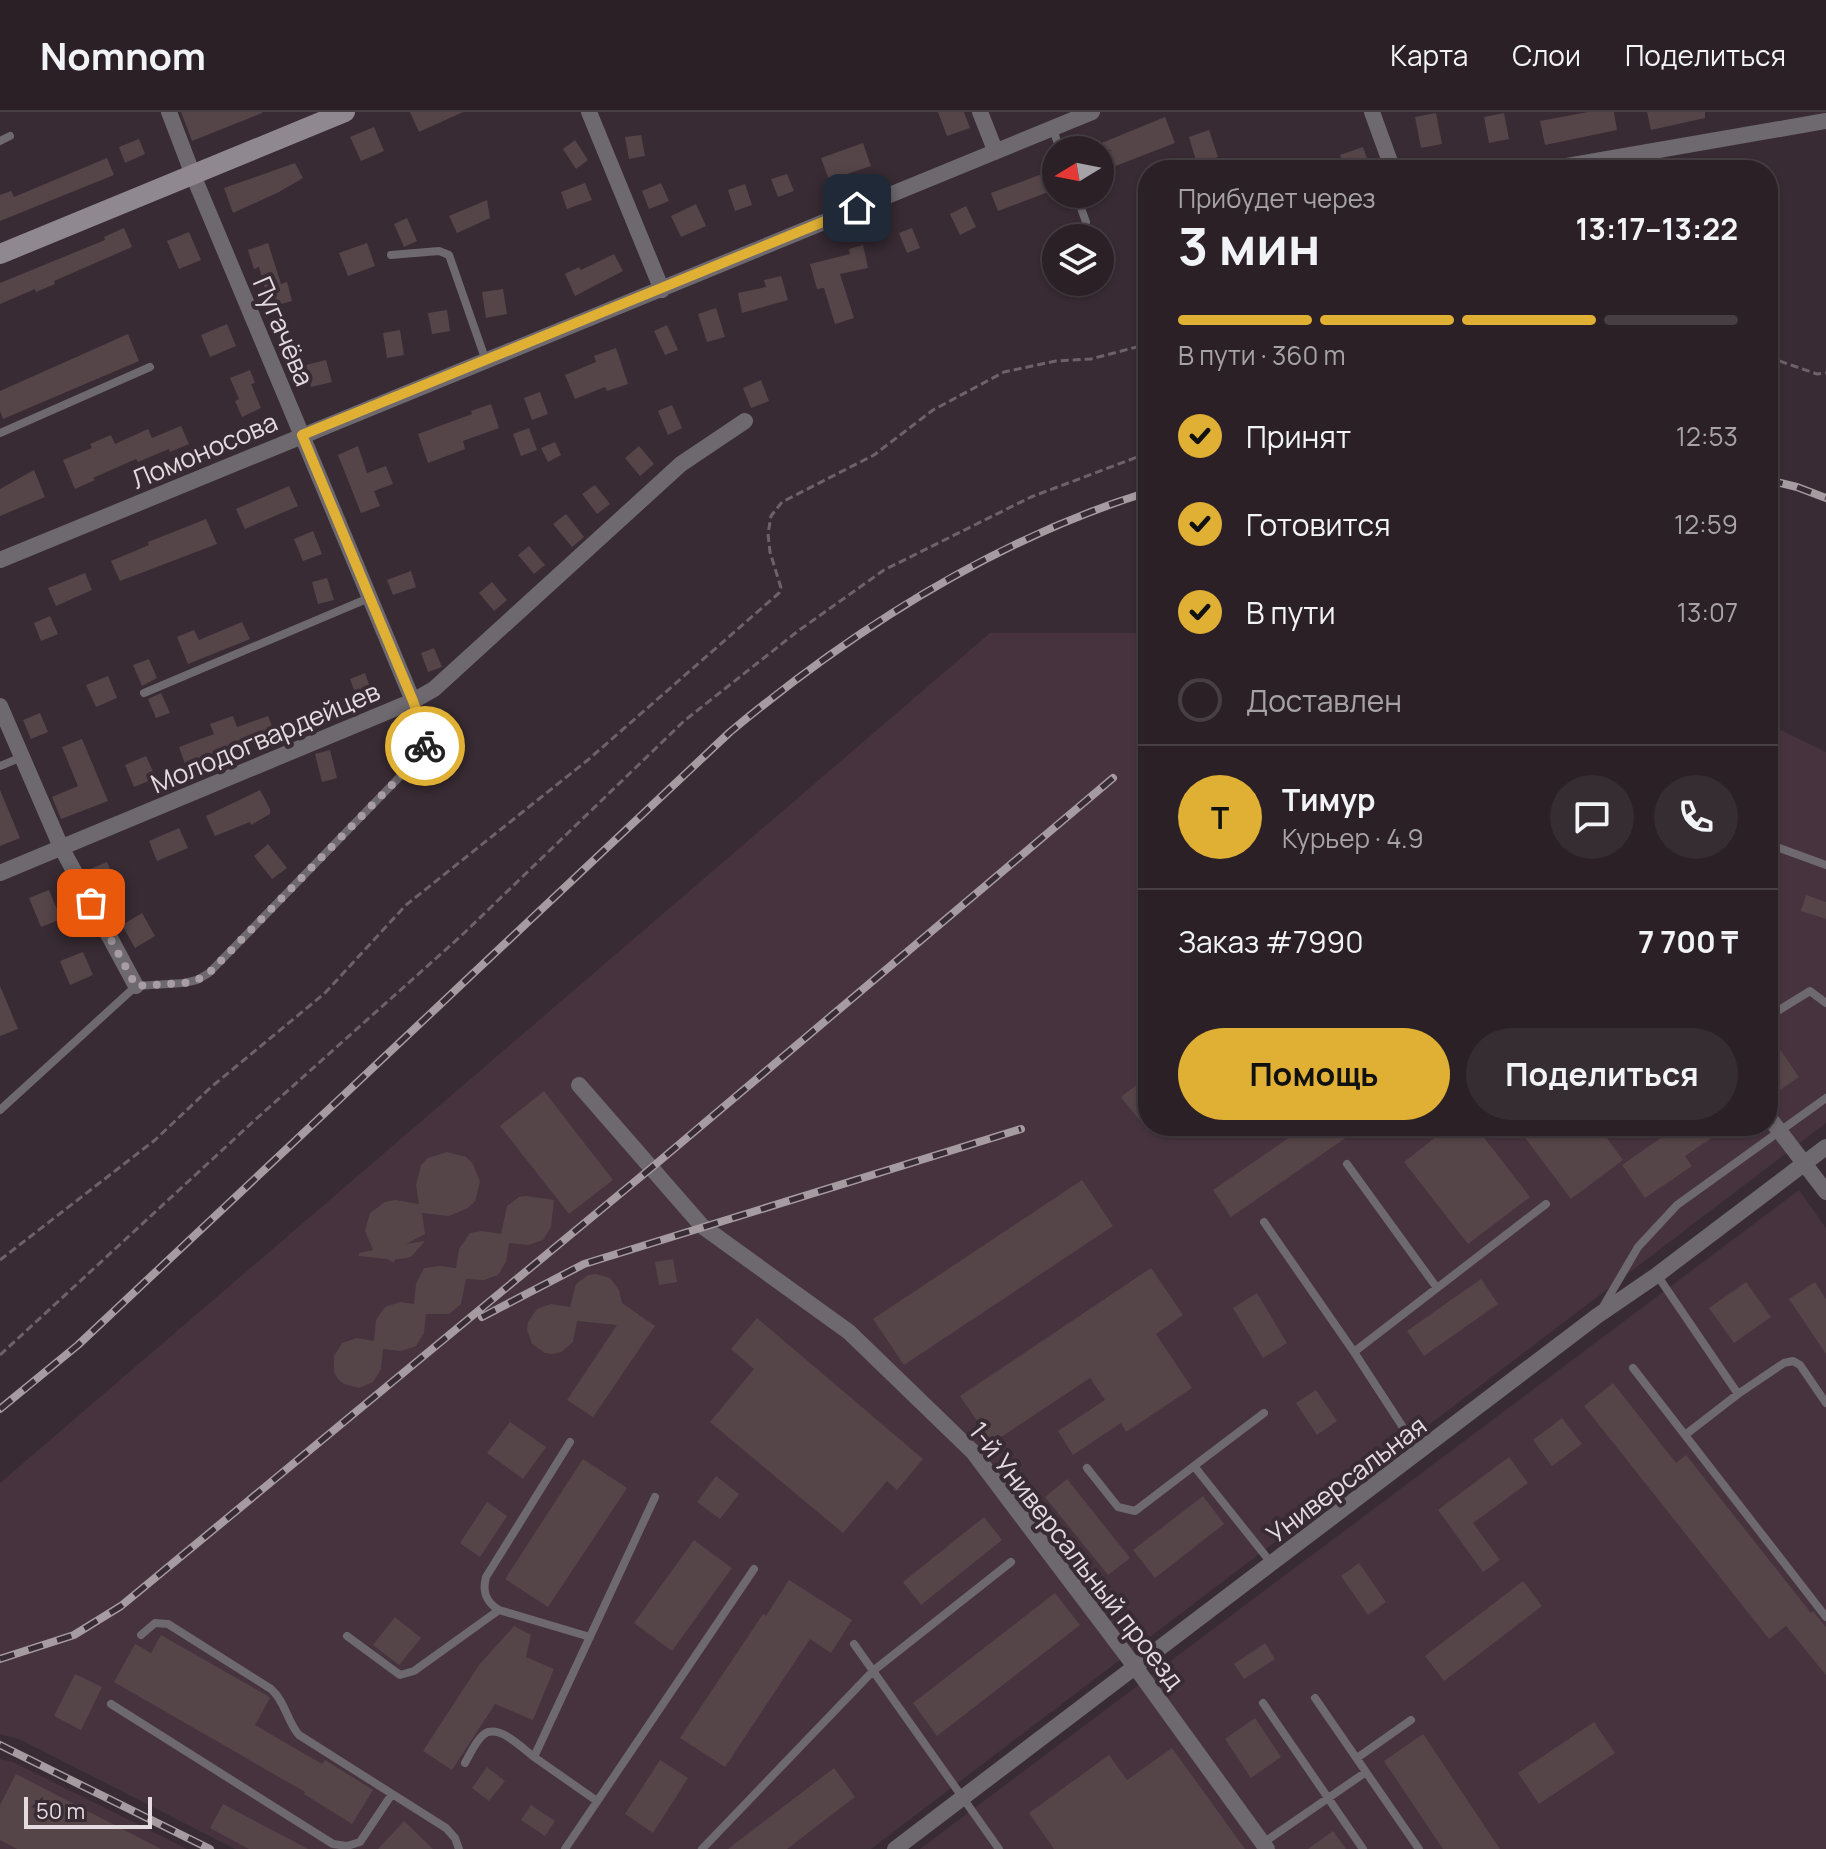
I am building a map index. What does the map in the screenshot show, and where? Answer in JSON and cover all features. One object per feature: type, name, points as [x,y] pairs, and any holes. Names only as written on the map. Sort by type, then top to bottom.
[{"type":"main road","points":[[0,254],[345,112]]},
{"type":"street","name":"Пугачёва","points":[[169,112],[413,701]]},
{"type":"street","points":[[589,112],[662,290]]},
{"type":"street","points":[[980,112],[995,150]]},
{"type":"street","name":"Ломоносова","points":[[0,560],[1092,112]]},
{"type":"street","points":[[1372,112],[1389,160]]},
{"type":"street","points":[[1602,160],[1826,121]]},
{"type":"street","name":"Молодогвардейцев","points":[[0,873],[413,701],[434,689],[681,464],[745,421]]},
{"type":"street","points":[[0,706],[61,847],[136,986]]},
{"type":"street","name":"1-й Универсальный проезд","points":[[579,1085],[702,1226],[849,1332],[973,1452],[1265,1846]]},
{"type":"street","points":[[1778,1128],[1826,1192]]},
{"type":"street","name":"Универсальная","points":[[895,1849],[1420,1454],[1597,1316],[1657,1275],[1826,1147]]},
{"type":"lane","points":[[1052,128],[1055,136]]},
{"type":"lane","points":[[0,141],[10,136]]},
{"type":"lane","points":[[1081,208],[1086,222]]},
{"type":"lane","points":[[391,255],[439,251],[449,255],[486,361]]},
{"type":"lane","points":[[0,433],[150,367]]},
{"type":"lane","points":[[144,693],[370,597]]},
{"type":"lane","points":[[0,1110],[136,986],[184,983],[209,973],[422,752],[425,735],[413,701]]},
{"type":"lane","points":[[0,766],[22,757]]},
{"type":"lane","points":[[1778,848],[1826,865]]},
{"type":"lane","points":[[1778,1011],[1810,991],[1826,1003]]},
{"type":"lane","points":[[1780,1131],[1826,1098]]},
{"type":"lane","points":[[1597,1316],[1638,1247],[1653,1229],[1677,1205],[1773,1136]]},
{"type":"lane","points":[[1347,1164],[1437,1288]]},
{"type":"lane","points":[[1354,1352],[1546,1204]]},
{"type":"lane","points":[[1264,1222],[1420,1454]]},
{"type":"lane","points":[[1657,1275],[1738,1394]]},
{"type":"lane","points":[[1685,1435],[1784,1363],[1793,1361],[1800,1365],[1826,1403]]},
{"type":"lane","points":[[1633,1368],[1826,1617]]},
{"type":"lane","points":[[1087,1468],[1118,1507],[1135,1511],[1264,1413]]},
{"type":"lane","points":[[570,1442],[486,1577],[485,1595],[499,1610],[590,1637]]},
{"type":"lane","points":[[1194,1466],[1273,1565]]},
{"type":"lane","points":[[534,1757],[655,1497]]},
{"type":"lane","points":[[702,1849],[873,1671],[1011,1562]]},
{"type":"lane","points":[[565,1849],[754,1569]]},
{"type":"lane","points":[[347,1636],[391,1672],[404,1676],[499,1610]]},
{"type":"lane","points":[[141,1635],[155,1623],[168,1624],[258,1680],[275,1692],[299,1735],[446,1828],[459,1849]]},
{"type":"lane","points":[[854,1644],[999,1849]]},
{"type":"lane","points":[[1315,1698],[1419,1849]]},
{"type":"lane","points":[[1263,1703],[1363,1849]]},
{"type":"lane","points":[[111,1704],[341,1846],[360,1842],[392,1794]]},
{"type":"lane","points":[[1357,1758],[1411,1720]]},
{"type":"lane","points":[[465,1763],[483,1734],[501,1733],[597,1801]]},
{"type":"lane","points":[[1265,1846],[1366,1772]]},
{"type":"path","points":[[0,1260],[155,1140],[210,1088],[325,993],[406,905],[589,759],[779,593],[781,588],[768,534],[771,516],[782,502],[874,455],[933,410],[1004,372],[1056,361],[1091,359],[1138,347]]},
{"type":"path","points":[[1778,360],[1817,374],[1826,373]]},
{"type":"path","points":[[0,1355],[256,1119],[461,936],[684,721],[798,631],[884,570],[1031,497],[1138,457]]},
{"type":"shaded area","points":[[990,633],[1138,633],[1138,1136],[1778,1136],[1778,729],[1826,752],[1826,1123],[871,1849],[235,1849],[21,1740],[0,1734],[0,1483]]},
{"type":"shaded area","points":[[1799,1190],[1826,1228],[1826,1849],[920,1849]]},
{"type":"shaded area","points":[[0,1759],[13,1762],[187,1849],[0,1849]]},
{"type":"building","points":[[181,112],[262,112],[262,113],[192,141]]},
{"type":"building","points":[[410,112],[463,112],[419,132]]},
{"type":"building","points":[[938,112],[964,112],[970,128],[947,136]]},
{"type":"building","points":[[1588,112],[1614,112],[1617,130],[1545,145],[1540,121]]},
{"type":"building","points":[[1647,112],[1705,112],[1705,118],[1651,130]]},
{"type":"building","points":[[1436,113],[1442,144],[1421,148],[1415,117]]},
{"type":"building","points":[[1504,113],[1509,139],[1489,143],[1484,117]]},
{"type":"building","points":[[1165,117],[1175,143],[1114,167],[1114,138]]},
{"type":"building","points":[[374,127],[384,151],[361,161],[350,137]]},
{"type":"building","points":[[1209,130],[1218,157],[1196,160],[1189,137]]},
{"type":"building","points":[[641,135],[645,156],[629,159],[625,137]]},
{"type":"building","points":[[139,139],[145,154],[125,163],[119,147]]},
{"type":"building","points":[[575,140],[588,160],[576,169],[563,149]]},
{"type":"building","points":[[863,143],[871,166],[829,180],[821,158]]},
{"type":"building","points":[[1363,147],[1368,160],[1342,160],[1340,155]]},
{"type":"building","points":[[107,158],[114,175],[0,221],[0,195],[11,191],[14,197]]},
{"type":"building","points":[[295,163],[303,178],[233,213],[224,188]]},
{"type":"building","points":[[787,174],[794,191],[778,197],[771,179]]},
{"type":"building","points":[[1042,174],[1042,194],[998,211],[991,193]]},
{"type":"building","points":[[585,183],[592,200],[567,209],[561,192]]},
{"type":"building","points":[[661,183],[669,201],[649,209],[642,191]]},
{"type":"building","points":[[745,184],[752,205],[735,211],[728,190]]},
{"type":"building","points":[[487,200],[490,218],[457,233],[449,216]]},
{"type":"building","points":[[696,204],[706,226],[681,237],[671,216]]},
{"type":"building","points":[[966,206],[976,227],[960,235],[950,214]]},
{"type":"building","points":[[407,218],[417,241],[404,247],[394,224]]},
{"type":"building","points":[[124,228],[132,247],[54,281],[55,284],[0,304],[0,283],[105,240],[104,237]]},
{"type":"building","points":[[912,228],[920,248],[907,253],[899,233]]},
{"type":"building","points":[[189,232],[201,260],[179,269],[167,241]]},
{"type":"building","points":[[268,243],[281,284],[287,282],[292,301],[270,307],[259,267],[254,269],[248,250]]},
{"type":"building","points":[[367,243],[375,266],[348,276],[339,253]]},
{"type":"building","points":[[863,245],[868,268],[840,274],[854,318],[835,324],[824,288],[817,289],[810,264],[850,254],[849,249]]},
{"type":"building","points":[[614,254],[623,271],[575,296],[565,274]]},
{"type":"building","points":[[781,276],[788,300],[742,313],[738,293],[766,287],[764,280]]},
{"type":"building","points":[[503,289],[507,314],[486,318],[482,292]]},
{"type":"building","points":[[716,308],[725,337],[707,342],[698,314]]},
{"type":"building","points":[[447,310],[450,331],[432,334],[428,313]]},
{"type":"building","points":[[227,324],[236,346],[210,357],[201,335]]},
{"type":"building","points":[[667,325],[678,350],[665,355],[654,331]]},
{"type":"building","points":[[400,330],[404,355],[387,358],[383,333]]},
{"type":"building","points":[[128,334],[139,361],[3,419],[0,391]]},
{"type":"building","points":[[616,348],[628,384],[607,391],[605,387],[575,399],[565,375],[596,362],[594,356]]},
{"type":"building","points":[[326,360],[332,382],[311,387],[306,365]]},
{"type":"building","points":[[250,370],[255,383],[251,384],[261,408],[242,417],[235,401],[239,399],[230,378]]},
{"type":"building","points":[[761,380],[769,401],[751,408],[743,388]]},
{"type":"building","points":[[540,392],[548,414],[532,420],[524,398]]},
{"type":"building","points":[[491,404],[499,428],[463,441],[465,449],[428,463],[418,434]]},
{"type":"building","points":[[672,405],[682,428],[668,435],[658,411]]},
{"type":"building","points":[[181,426],[189,444],[138,462],[136,459],[75,489],[63,460],[92,448],[90,444],[111,435],[115,444],[148,429],[152,438]]},
{"type":"building","points":[[529,428],[537,450],[521,456],[513,434]]},
{"type":"building","points":[[555,442],[561,455],[548,462],[541,448]]},
{"type":"building","points":[[358,446],[367,473],[386,466],[393,484],[374,491],[380,506],[361,513],[338,455]]},
{"type":"building","points":[[639,446],[654,464],[640,476],[625,458]]},
{"type":"building","points":[[34,470],[45,497],[0,516],[0,489]]},
{"type":"building","points":[[595,485],[610,504],[597,514],[582,494]]},
{"type":"building","points":[[289,486],[298,506],[245,529],[236,509]]},
{"type":"building","points":[[566,514],[584,537],[572,547],[553,524]]},
{"type":"building","points":[[206,519],[217,544],[120,581],[111,561],[149,545],[148,542]]},
{"type":"building","points":[[313,531],[322,554],[303,561],[294,539]]},
{"type":"building","points":[[529,546],[545,565],[534,574],[518,555]]},
{"type":"building","points":[[411,571],[416,587],[393,595],[387,580]]},
{"type":"building","points":[[85,573],[92,590],[56,606],[48,588]]},
{"type":"building","points":[[327,578],[334,600],[318,604],[312,582]]},
{"type":"building","points":[[492,582],[507,600],[494,611],[479,593]]},
{"type":"building","points":[[50,616],[58,634],[41,641],[34,623]]},
{"type":"building","points":[[242,622],[250,639],[188,664],[177,637],[194,630],[199,640]]},
{"type":"building","points":[[434,648],[442,667],[428,672],[421,653]]},
{"type":"building","points":[[149,659],[157,678],[142,686],[133,665]]},
{"type":"building","points":[[365,673],[372,693],[357,698],[350,679]]},
{"type":"building","points":[[108,676],[117,698],[96,707],[86,685]]},
{"type":"building","points":[[161,693],[170,713],[156,718],[148,699]]},
{"type":"building","points":[[40,713],[48,732],[31,739],[23,720]]},
{"type":"building","points":[[233,716],[237,727],[268,716],[275,733],[263,738],[261,735],[186,767],[179,747],[214,734],[210,724]]},
{"type":"building","points":[[82,739],[108,801],[61,819],[52,797],[78,786],[62,747]]},
{"type":"building","points":[[330,750],[337,778],[322,782],[315,754]]},
{"type":"building","points":[[146,756],[156,778],[134,787],[125,765]]},
{"type":"building","points":[[0,790],[20,838],[0,846]]},
{"type":"building","points":[[260,790],[270,814],[251,825],[250,822],[215,836],[206,816]]},
{"type":"building","points":[[179,828],[188,848],[157,861],[149,841]]},
{"type":"building","points":[[268,844],[287,868],[272,879],[254,856]]},
{"type":"building","points":[[107,862],[116,884],[99,891],[90,869]]},
{"type":"building","points":[[49,890],[61,919],[41,927],[29,898]]},
{"type":"building","points":[[1806,895],[1826,902],[1826,919],[1801,911]]},
{"type":"building","points":[[142,913],[155,936],[135,948],[122,925]]},
{"type":"building","points":[[83,952],[93,975],[70,985],[60,961]]},
{"type":"building","points":[[0,986],[18,1029],[0,1036]]},
{"type":"building","points":[[1778,1047],[1799,1077],[1778,1091]]},
{"type":"building","points":[[1138,1084],[1138,1118],[1121,1097]]},
{"type":"building","points":[[544,1091],[613,1180],[569,1214],[500,1126]]},
{"type":"building","points":[[1291,1136],[1348,1136],[1231,1217],[1213,1190]]},
{"type":"building","points":[[1437,1136],[1483,1136],[1530,1197],[1468,1244],[1404,1162]]},
{"type":"building","points":[[1524,1136],[1605,1136],[1623,1160],[1571,1199]]},
{"type":"building","points":[[1664,1136],[1714,1136],[1685,1156],[1692,1166],[1645,1198],[1622,1165]]},
{"type":"building","points":[[447,1152],[466,1157],[473,1164],[480,1182],[475,1201],[468,1208],[449,1216],[422,1213],[425,1234],[406,1244],[425,1241],[411,1257],[394,1260],[395,1263],[359,1256],[359,1253],[373,1250],[365,1231],[370,1213],[385,1202],[395,1200],[419,1204],[416,1185],[421,1165],[428,1158]]},
{"type":"building","points":[[1082,1180],[1113,1226],[904,1365],[873,1319]]},
{"type":"building","points":[[519,1197],[554,1200],[551,1227],[543,1240],[528,1245],[509,1243],[506,1262],[498,1275],[484,1280],[466,1279],[461,1304],[449,1314],[426,1314],[424,1333],[416,1346],[401,1351],[383,1349],[381,1369],[373,1382],[359,1388],[338,1379],[334,1372],[334,1356],[342,1343],[357,1338],[374,1341],[376,1320],[385,1307],[400,1302],[414,1304],[416,1284],[424,1268],[456,1268],[459,1249],[470,1233],[501,1234],[507,1206]]},
{"type":"building","points":[[673,1259],[677,1282],[659,1285],[655,1262]]},
{"type":"building","points":[[1151,1268],[1183,1315],[1156,1334],[1192,1388],[1126,1432],[1121,1423],[1073,1455],[1058,1431],[1105,1400],[1090,1378],[992,1443],[960,1396]]},
{"type":"building","points":[[588,1275],[610,1278],[619,1290],[622,1303],[655,1326],[593,1417],[567,1400],[617,1325],[577,1321],[573,1342],[561,1352],[553,1354],[545,1353],[532,1344],[527,1330],[528,1322],[537,1309],[551,1304],[570,1307],[576,1284]]},
{"type":"building","points":[[1481,1279],[1498,1304],[1424,1356],[1407,1331]]},
{"type":"building","points":[[1746,1282],[1771,1317],[1734,1343],[1709,1308]]},
{"type":"building","points":[[1815,1282],[1826,1299],[1826,1354],[1789,1299]]},
{"type":"building","points":[[1257,1293],[1287,1343],[1263,1358],[1233,1308]]},
{"type":"building","points":[[757,1318],[923,1459],[897,1490],[887,1481],[843,1533],[710,1422],[754,1369],[731,1349]]},
{"type":"building","points":[[1613,1383],[1676,1463],[1686,1455],[1811,1613],[1813,1611],[1826,1627],[1826,1675],[1786,1626],[1769,1639],[1584,1406]]},
{"type":"building","points":[[1316,1390],[1337,1421],[1317,1435],[1296,1403]]},
{"type":"building","points":[[1562,1418],[1582,1444],[1552,1466],[1533,1440]]},
{"type":"building","points":[[510,1422],[546,1447],[523,1479],[487,1453]]},
{"type":"building","points":[[1509,1457],[1528,1483],[1473,1523],[1500,1560],[1483,1572],[1438,1510]]},
{"type":"building","points":[[583,1459],[627,1488],[548,1607],[505,1579]]},
{"type":"building","points":[[716,1476],[739,1494],[720,1519],[697,1502]]},
{"type":"building","points":[[1067,1479],[1130,1558],[1108,1575],[1045,1497]]},
{"type":"building","points":[[1203,1496],[1224,1524],[1155,1578],[1133,1550]]},
{"type":"building","points":[[487,1502],[507,1516],[480,1557],[460,1543]]},
{"type":"building","points":[[984,1517],[1002,1540],[921,1605],[903,1582]]},
{"type":"building","points":[[694,1540],[732,1568],[672,1651],[634,1623]]},
{"type":"building","points":[[1359,1563],[1386,1602],[1368,1615],[1341,1576]]},
{"type":"building","points":[[789,1580],[852,1620],[831,1653],[810,1639],[725,1767],[680,1738]]},
{"type":"building","points":[[1523,1581],[1542,1606],[1444,1681],[1425,1656]]},
{"type":"building","points":[[1055,1593],[1080,1625],[937,1736],[913,1703]]},
{"type":"building","points":[[395,1617],[421,1638],[399,1665],[373,1645]]},
{"type":"building","points":[[514,1626],[531,1635],[526,1657],[554,1669],[533,1720],[495,1704],[452,1770],[423,1751],[479,1665]]},
{"type":"building","points":[[161,1635],[268,1696],[270,1698],[255,1725],[322,1764],[325,1760],[373,1790],[352,1824],[305,1792],[114,1682],[135,1644],[151,1653]]},
{"type":"building","points":[[1265,1643],[1275,1659],[1244,1679],[1234,1664]]},
{"type":"building","points":[[75,1674],[102,1687],[81,1730],[54,1716]]},
{"type":"building","points":[[1255,1718],[1281,1757],[1251,1778],[1225,1739]]},
{"type":"building","points":[[1594,1722],[1615,1753],[1539,1804],[1518,1773]]},
{"type":"building","points":[[1423,1734],[1500,1849],[1443,1849],[1384,1761]]},
{"type":"building","points":[[1172,1748],[1245,1849],[1054,1849],[1029,1813],[1109,1755],[1127,1780]]},
{"type":"building","points":[[660,1760],[688,1778],[653,1833],[625,1814]]},
{"type":"building","points":[[487,1767],[505,1781],[489,1801],[472,1788]]},
{"type":"building","points":[[834,1768],[855,1797],[787,1849],[728,1849]]},
{"type":"building","points":[[16,1774],[161,1849],[17,1849],[0,1840],[0,1805]]},
{"type":"building","points":[[223,1804],[308,1849],[249,1849],[210,1828]]},
{"type":"building","points":[[531,1805],[555,1821],[545,1836],[521,1820]]},
{"type":"building","points":[[404,1821],[433,1849],[378,1849]]},
{"type":"building","points":[[1333,1831],[1346,1849],[1308,1849]]},
{"type":"railway","points":[[1778,482],[1826,498]]},
{"type":"railway","points":[[0,1409],[78,1345],[730,732],[777,694],[876,623],[927,591],[1035,535],[1138,496]]},
{"type":"railway","points":[[0,1659],[74,1635],[121,1606],[650,1169],[1113,778]]},
{"type":"railway","points":[[482,1317],[584,1264],[1021,1129]]},
{"type":"railway","points":[[0,1745],[210,1849]]},
{"type":"way so far","points":[[91,903],[136,986],[197,980],[209,973],[419,757],[425,746]]},
{"type":"route","points":[[425,746],[425,735],[413,701],[302,435],[857,208]]}]
